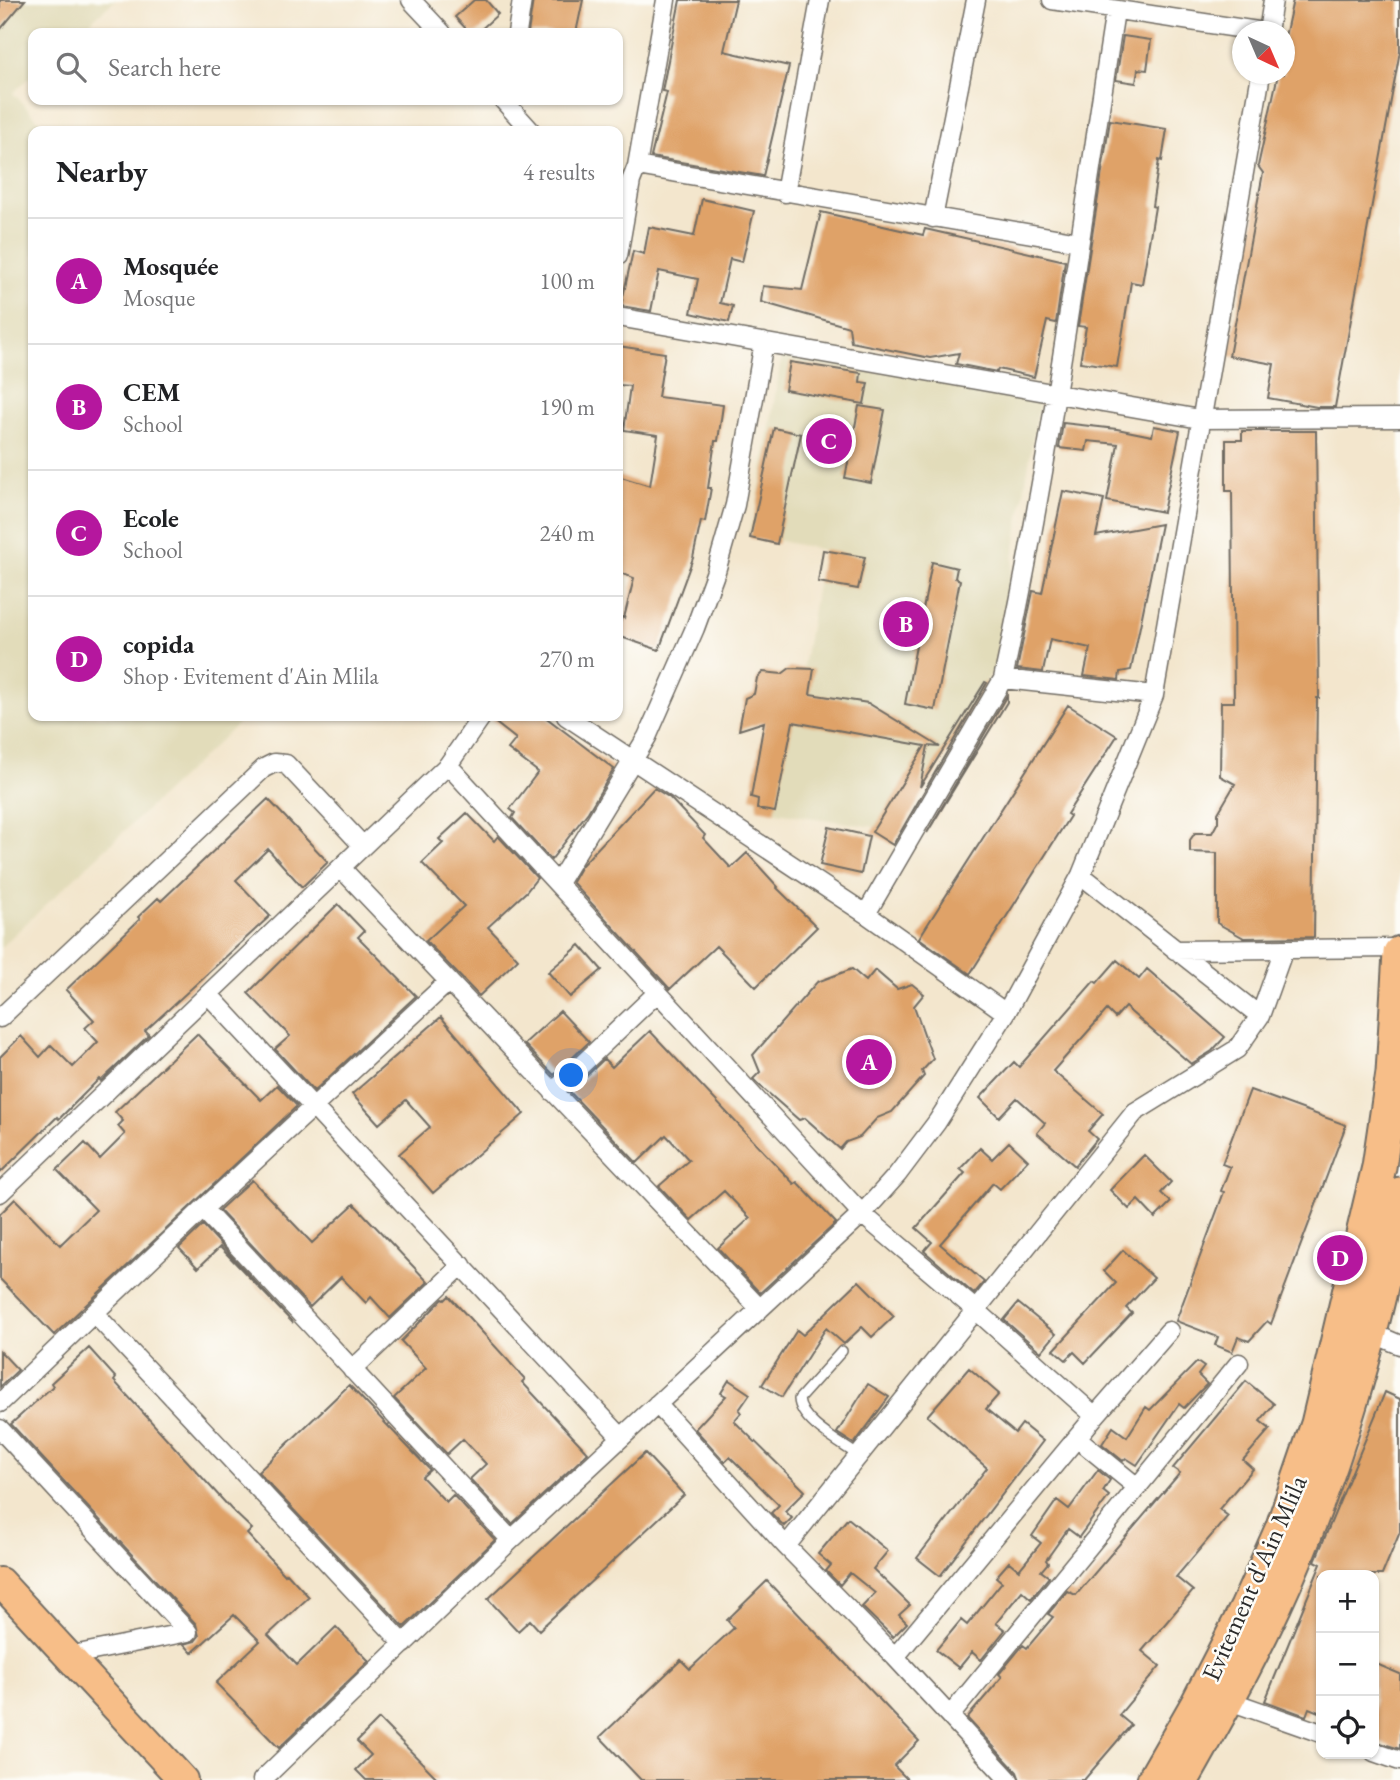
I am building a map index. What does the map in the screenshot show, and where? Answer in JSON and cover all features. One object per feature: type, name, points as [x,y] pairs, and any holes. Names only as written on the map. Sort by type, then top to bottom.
[{"type":"highway","name":"Evitement d'Ain Mlila","points":[[1154,1780],[1234,1633],[1282,1529],[1318,1424],[1371,1333],[1379,1167],[1393,1073],[1400,953]]},
{"type":"highway","name":"Evitement d'Ain Mlila","points":[[1182,1780],[1260,1636],[1298,1552],[1329,1467],[1371,1333],[1400,1194]]},
{"type":"main road","points":[[0,1582],[183,1780]]},
{"type":"street","points":[[411,0],[437,28]]},
{"type":"street","points":[[518,28],[522,0]]},
{"type":"street","points":[[623,219],[629,175],[666,0]]},
{"type":"street","points":[[786,193],[820,0]]},
{"type":"street","points":[[933,218],[976,0]]},
{"type":"street","points":[[1052,0],[1232,27]]},
{"type":"street","points":[[1268,21],[1273,0]]},
{"type":"street","points":[[866,914],[1003,678],[1056,393],[1115,11]]},
{"type":"street","points":[[262,1780],[511,1540],[862,1214],[897,1175],[937,1122],[1006,1013],[1081,875],[1154,695],[1259,84]]},
{"type":"street","points":[[509,105],[527,126]]},
{"type":"street","points":[[629,175],[786,193],[1079,242]]},
{"type":"street","points":[[623,318],[1200,419],[1400,418]]},
{"type":"street","points":[[558,883],[647,737],[716,571],[734,505],[764,342]]},
{"type":"street","points":[[1003,678],[1154,695]]},
{"type":"street","points":[[0,1193],[448,765],[479,721]]},
{"type":"street","points":[[574,721],[634,758],[866,914],[1006,1013]]},
{"type":"street","points":[[0,1018],[264,768],[274,763],[286,764],[363,846]]},
{"type":"street","points":[[448,765],[862,1214],[1095,1416]]},
{"type":"street","points":[[341,868],[760,1309]]},
{"type":"street","points":[[1081,875],[1259,1016]]},
{"type":"street","points":[[786,1546],[1135,1112],[1237,1049],[1259,1016],[1284,948]]},
{"type":"street","points":[[1175,950],[1400,948]]},
{"type":"street","points":[[0,1403],[203,1209],[448,982]]},
{"type":"street","points":[[553,1092],[658,992]]},
{"type":"street","points":[[208,994],[621,1437]]},
{"type":"street","points":[[203,1209],[511,1540]]},
{"type":"street","points":[[352,1370],[462,1265]]},
{"type":"street","points":[[94,1314],[404,1644]]},
{"type":"street","points":[[895,1657],[1169,1331]]},
{"type":"street","points":[[950,1716],[1239,1363]]},
{"type":"street","points":[[657,1404],[786,1546],[895,1657],[1009,1780]]},
{"type":"street","points":[[0,1429],[188,1632],[68,1656]]},
{"type":"street","points":[[1077,1438],[1138,1487]]},
{"type":"street","points":[[1227,1700],[1316,1731]]},
{"type":"street","points":[[1379,1754],[1400,1761]]},
{"type":"lane","points":[[842,1351],[799,1399],[800,1409],[808,1419],[859,1456]]},
{"type":"shaded area","points":[[0,0],[115,0],[84,28],[28,28],[28,79],[13,93],[43,126],[28,126],[28,721],[241,721],[0,948]]},
{"type":"shaded area","points":[[782,355],[1040,397],[995,666],[901,831],[757,809],[757,799],[751,797],[765,718],[755,716],[751,727],[744,729],[740,724],[745,698],[756,693],[757,678],[763,672],[778,676],[790,668],[803,668],[823,550],[748,534],[756,508]]},
{"type":"building","points":[[0,0],[25,0],[0,30]]},
{"type":"building","points":[[474,0],[486,0],[498,14],[483,28],[465,28],[455,17]]},
{"type":"building","points":[[533,0],[583,0],[577,28],[529,28]]},
{"type":"building","points":[[680,0],[736,0],[724,51],[789,66],[763,176],[651,157],[667,92],[662,91]]},
{"type":"building","points":[[1293,0],[1400,0],[1400,51],[1335,407],[1317,407],[1268,398],[1274,364],[1229,356],[1263,173],[1258,166],[1276,84],[1295,84],[1295,21],[1288,21]]},
{"type":"building","points":[[1123,36],[1151,40],[1147,70],[1138,69],[1136,83],[1116,80]]},
{"type":"building","points":[[1110,120],[1167,129],[1162,161],[1159,160],[1152,206],[1155,207],[1142,284],[1131,282],[1117,367],[1080,362],[1086,327],[1078,326]]},
{"type":"building","points":[[702,199],[754,211],[742,262],[730,259],[720,303],[733,306],[729,322],[691,313],[698,279],[659,271],[651,311],[623,306],[633,251],[644,254],[649,227],[694,236]]},
{"type":"building","points":[[821,212],[923,235],[925,229],[1065,261],[1056,323],[1047,321],[1034,377],[956,364],[959,353],[930,358],[851,342],[849,327],[761,302],[763,286],[802,290]]},
{"type":"building","points":[[623,347],[665,353],[658,397],[723,405],[718,441],[715,441],[705,522],[701,521],[693,558],[659,650],[623,638],[623,618],[634,578],[623,574],[623,478],[650,486],[658,435],[624,430],[630,386],[623,385]]},
{"type":"building","points":[[790,362],[861,373],[860,382],[868,383],[864,404],[785,390]]},
{"type":"building","points":[[859,406],[885,410],[871,483],[845,478]]},
{"type":"building","points":[[1063,423],[1152,436],[1154,426],[1180,431],[1163,512],[1107,501],[1118,444],[1088,441],[1086,451],[1059,448]]},
{"type":"building","points":[[774,428],[801,434],[777,544],[750,538]]},
{"type":"building","points":[[1242,431],[1316,431],[1319,698],[1314,937],[1244,938],[1217,923],[1217,853],[1190,852],[1190,840],[1195,833],[1212,833],[1218,822],[1218,813],[1235,784],[1220,776],[1221,702],[1234,702],[1232,491],[1226,491],[1226,440],[1242,440]]},
{"type":"building","points":[[1063,491],[1104,499],[1096,536],[1161,524],[1131,670],[1120,672],[1119,680],[1084,676],[1090,648],[1050,639],[1043,672],[1017,669],[1033,591],[1042,593]]},
{"type":"building","points":[[823,550],[865,557],[858,589],[818,582]]},
{"type":"building","points":[[932,562],[957,568],[955,578],[960,580],[935,710],[905,704]]},
{"type":"building","points":[[790,668],[814,669],[810,694],[868,703],[940,747],[928,746],[920,787],[985,682],[987,683],[893,845],[872,832],[925,746],[793,722],[775,812],[757,809],[758,799],[751,797],[764,722],[739,730],[745,698],[754,694],[757,678],[763,672],[782,674]]},
{"type":"building","points":[[1007,695],[1007,702],[927,833]]},
{"type":"building","points":[[1068,705],[1117,736],[970,974],[919,938]]},
{"type":"building","points":[[493,721],[551,721],[614,769],[588,812],[551,860],[512,818],[515,813],[510,809],[538,772],[508,749],[516,739]]},
{"type":"building","points":[[654,788],[670,798],[731,868],[747,853],[777,888],[817,927],[756,987],[716,946],[670,989],[572,882],[581,866]]},
{"type":"building","points":[[268,799],[328,862],[302,887],[268,849],[236,880],[270,916],[145,1031],[149,1035],[101,1081],[99,1079],[59,1119],[57,1117],[0,1173],[0,1057],[21,1036],[40,1057],[51,1045],[73,1067],[98,1042],[85,1028],[94,1020],[66,990],[140,919],[138,917],[158,898],[161,901]]},
{"type":"building","points":[[467,813],[494,841],[498,836],[537,878],[526,892],[488,927],[518,959],[479,996],[426,941],[464,906],[422,863],[443,843],[439,839]]},
{"type":"building","points":[[829,827],[869,836],[861,874],[820,865]]},
{"type":"building","points":[[338,904],[364,931],[358,937],[416,996],[314,1091],[275,1049],[290,1036],[248,993]]},
{"type":"building","points":[[580,945],[602,970],[570,997],[548,972]]},
{"type":"building","points":[[1117,960],[1139,979],[1147,969],[1225,1037],[1212,1051],[1191,1064],[1125,1007],[1115,1018],[1107,1010],[1053,1071],[1103,1114],[1088,1131],[1097,1139],[1075,1166],[1037,1133],[1045,1123],[1017,1098],[999,1117],[980,1098],[1014,1062],[1019,1067],[1094,981],[1097,983]]},
{"type":"building","points":[[852,969],[866,981],[875,970],[897,989],[912,984],[924,994],[914,1006],[933,1059],[922,1071],[924,1076],[892,1112],[877,1118],[860,1137],[846,1142],[840,1149],[805,1118],[799,1120],[753,1079],[760,1072],[753,1055],[817,982]]},
{"type":"building","points":[[560,1011],[589,1042],[554,1075],[524,1044]]},
{"type":"building","points":[[441,1017],[524,1114],[433,1193],[399,1154],[430,1127],[406,1100],[379,1124],[352,1094]]},
{"type":"building","points":[[650,1031],[794,1184],[797,1182],[836,1223],[760,1293],[718,1248],[750,1218],[724,1191],[691,1220],[659,1186],[689,1160],[666,1135],[637,1163],[570,1092],[604,1059],[612,1067]]},
{"type":"building","points":[[197,1034],[261,1100],[277,1085],[297,1106],[54,1335],[0,1279],[0,1214],[15,1199],[60,1245],[96,1210],[57,1170],[85,1143],[100,1159],[125,1134],[118,1126],[123,1121],[115,1112]]},
{"type":"building","points":[[1250,1090],[1346,1125],[1271,1324],[1267,1321],[1249,1341],[1238,1337],[1232,1352],[1215,1345],[1218,1337],[1176,1321],[1224,1192],[1221,1191],[1230,1167],[1222,1164]]},
{"type":"building","points":[[1009,1142],[1028,1160],[1000,1189],[993,1183],[940,1244],[984,1282],[974,1294],[924,1251],[932,1242],[916,1228],[965,1173],[960,1169],[980,1148],[992,1159]]},
{"type":"building","points":[[1144,1155],[1171,1182],[1161,1193],[1171,1202],[1155,1218],[1138,1200],[1129,1209],[1110,1190]]},
{"type":"building","points":[[252,1180],[312,1243],[354,1204],[428,1282],[390,1318],[371,1297],[366,1303],[341,1277],[310,1307],[219,1210]]},
{"type":"building","points":[[203,1225],[293,1323],[220,1247],[198,1268],[179,1248]]},
{"type":"building","points":[[1123,1250],[1154,1278],[1126,1308],[1132,1313],[1085,1363],[1074,1352],[1066,1360],[1054,1350],[1116,1283],[1104,1271]]},
{"type":"building","points":[[859,1281],[894,1316],[872,1337],[862,1327],[844,1344],[826,1328],[782,1397],[762,1385],[797,1330],[803,1335]]},
{"type":"building","points":[[449,1296],[525,1379],[522,1382],[588,1453],[512,1524],[470,1479],[486,1464],[463,1439],[447,1454],[394,1398],[426,1368],[401,1341]]},
{"type":"building","points":[[1018,1303],[1056,1334],[1041,1352],[1004,1320]]},
{"type":"building","points":[[89,1348],[116,1378],[114,1381],[252,1529],[247,1534],[309,1597],[268,1635],[297,1665],[336,1627],[369,1661],[279,1748],[216,1683],[260,1641],[234,1615],[192,1653],[184,1644],[195,1641],[199,1636],[196,1624],[11,1424]]},
{"type":"building","points":[[0,1351],[18,1370],[0,1387]]},
{"type":"building","points":[[1197,1362],[1204,1367],[1198,1375],[1207,1384],[1184,1408],[1179,1404],[1137,1465],[1126,1458],[1123,1461],[1102,1444],[1113,1427],[1127,1437],[1146,1407],[1150,1410]]},
{"type":"building","points":[[969,1368],[999,1394],[986,1409],[1015,1433],[1022,1424],[1043,1441],[940,1576],[917,1558],[987,1468],[927,1416]]},
{"type":"building","points":[[729,1380],[750,1394],[734,1421],[805,1491],[785,1511],[792,1518],[784,1526],[771,1513],[779,1505],[730,1457],[725,1462],[695,1429],[726,1396],[721,1393]]},
{"type":"building","points":[[1246,1381],[1274,1404],[1260,1421],[1270,1429],[1243,1460],[1253,1469],[1219,1509],[1228,1516],[1176,1577],[1193,1591],[1142,1651],[1160,1666],[1119,1715],[1131,1725],[1084,1780],[1020,1780],[1017,1772],[967,1718],[1002,1677],[999,1674],[1023,1645],[1027,1648],[1053,1617],[1048,1614],[1067,1591],[1076,1595],[1180,1473],[1173,1468]]},
{"type":"building","points":[[868,1384],[889,1397],[854,1444],[837,1433]]},
{"type":"building","points":[[349,1385],[430,1470],[422,1477],[446,1502],[453,1495],[495,1540],[404,1627],[258,1472]]},
{"type":"building","points":[[1385,1392],[1400,1399],[1400,1532],[1382,1575],[1379,1575],[1379,1570],[1319,1570],[1321,1564],[1315,1561]]},
{"type":"building","points":[[645,1453],[684,1495],[539,1630],[530,1620],[518,1631],[488,1599]]},
{"type":"building","points":[[1098,1470],[1110,1480],[1103,1491],[1109,1496],[1079,1537],[1068,1529],[1041,1571],[1049,1577],[1031,1599],[1022,1591],[996,1623],[1005,1630],[981,1660],[972,1652],[959,1668],[936,1650],[961,1620],[967,1625],[1002,1582],[996,1577],[1009,1562],[1019,1570],[1041,1543],[1032,1536],[1057,1500],[1069,1509]]},
{"type":"building","points":[[848,1518],[888,1551],[873,1569],[910,1605],[899,1615],[907,1623],[893,1637],[862,1607],[875,1593],[850,1573],[840,1585],[826,1571],[831,1565],[818,1554]]},
{"type":"building","points":[[1316,1576],[1316,1711],[1309,1708],[1306,1716],[1265,1701]]},
{"type":"building","points":[[767,1581],[919,1741],[894,1766],[908,1780],[641,1780],[600,1737],[681,1660],[690,1669],[734,1628],[727,1620]]},
{"type":"building","points":[[1379,1665],[1400,1674],[1400,1749],[1379,1743]]},
{"type":"building","points":[[379,1719],[439,1780],[366,1780],[356,1770],[371,1755],[357,1741]]},
{"type":"place","name":"Ecole","points":[[829,441]]},
{"type":"place","name":"CEM","points":[[906,624]]},
{"type":"place","name":"Mosquée","points":[[869,1062]]},
{"type":"place","name":"copida","points":[[1340,1258]]}]
